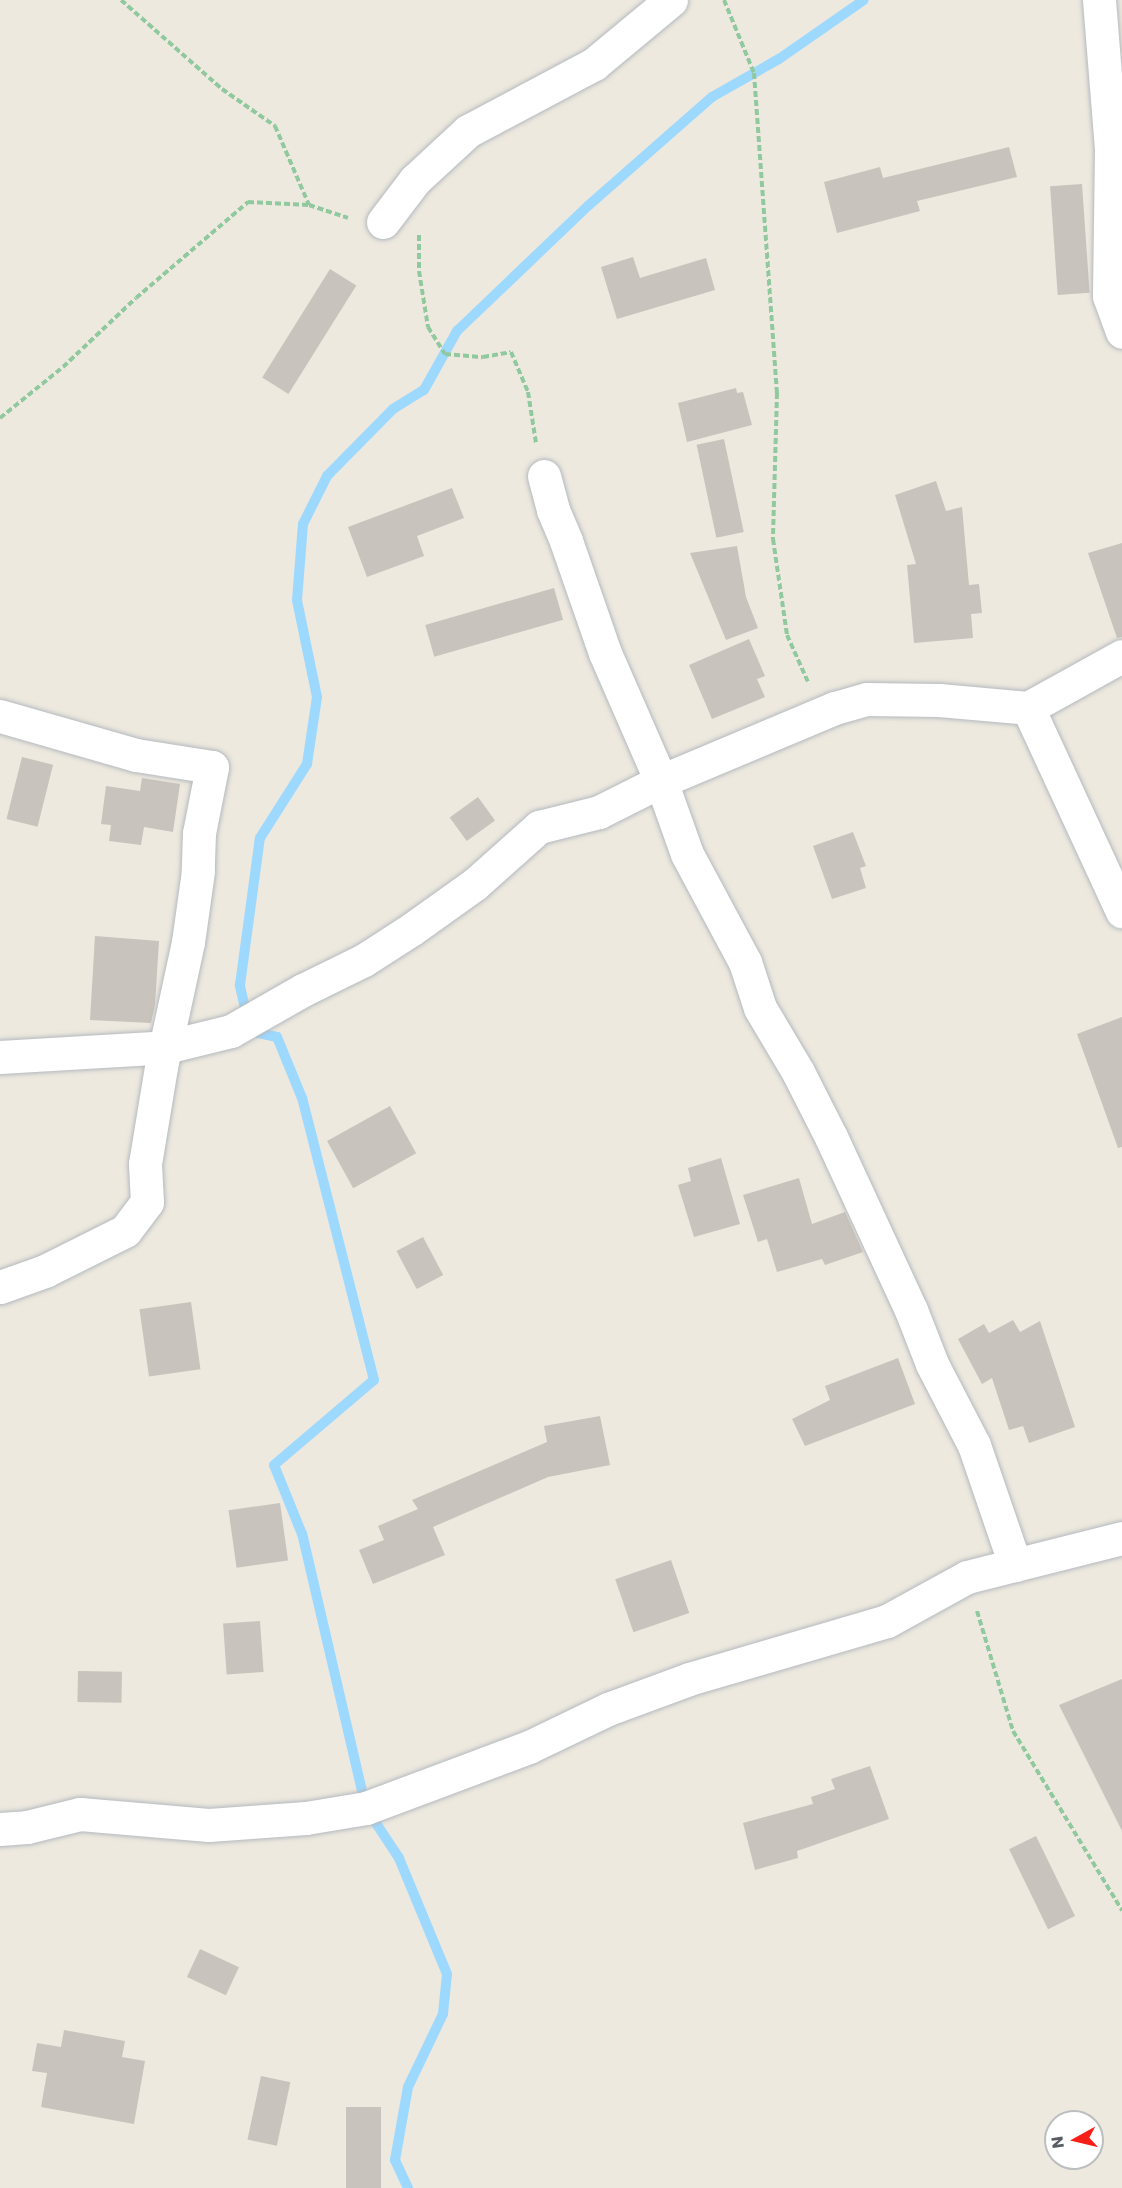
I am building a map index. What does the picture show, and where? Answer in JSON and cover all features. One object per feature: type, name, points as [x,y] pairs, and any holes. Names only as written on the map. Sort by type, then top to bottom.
[{"type":"street","points":[[382,222],[416,180],[468,131],[594,64],[671,0]]},
{"type":"street","points":[[1099,0],[1111,150],[1109,296],[1122,332]]},
{"type":"street","points":[[543,476],[553,510],[605,653],[661,781],[687,855],[744,962],[760,1008],[798,1072],[831,1137],[911,1310],[932,1364],[974,1445],[1015,1565]]},
{"type":"street","points":[[0,1057],[166,1047],[231,1031],[303,990],[363,960],[412,929],[475,884],[539,827],[599,812],[661,781],[822,713],[867,699],[939,700],[1028,708],[1122,656]]},
{"type":"street","points":[[1028,708],[1122,911]]},
{"type":"street","points":[[0,716],[136,755],[213,767],[199,833],[198,871],[188,942],[166,1047],[146,1164],[147,1202],[125,1231],[45,1271],[0,1287]]},
{"type":"street","points":[[0,1829],[27,1827],[80,1814],[209,1826],[306,1818],[366,1808],[529,1747],[608,1709],[689,1679],[887,1621],[967,1577],[1122,1538]]},
{"type":"path","points":[[121,0],[222,89],[275,126],[309,205]]},
{"type":"path","points":[[724,0],[754,73],[777,393],[773,539],[788,635],[822,713]]},
{"type":"path","points":[[416,180],[419,272],[428,327],[445,354],[483,357],[511,352],[528,392],[543,476]]},
{"type":"path","points":[[0,418],[63,367],[136,298],[248,202],[309,205],[360,222],[382,222]]},
{"type":"path","points":[[967,1577],[1013,1731],[1122,1910]]},
{"type":"building","points":[[1009,147],[1017,177],[917,201],[920,211],[837,233],[824,182],[880,167],[883,178]]},
{"type":"building","points":[[1082,184],[1090,293],[1058,295],[1050,186]]},
{"type":"building","points":[[633,257],[640,278],[706,258],[715,290],[617,319],[601,267]]},
{"type":"building","points":[[330,269],[356,285],[288,394],[262,378]]},
{"type":"building","points":[[736,388],[737,393],[743,392],[752,425],[687,442],[678,403]]},
{"type":"building","points":[[724,439],[744,532],[716,538],[697,445]]},
{"type":"building","points":[[936,481],[946,511],[962,507],[969,585],[979,584],[982,613],[971,614],[973,638],[914,643],[907,565],[916,564],[895,495]]},
{"type":"building","points":[[452,488],[464,518],[417,536],[424,556],[367,577],[348,527]]},
{"type":"building","points":[[1122,543],[1122,637],[1117,638],[1088,553]]},
{"type":"building","points":[[737,546],[746,597],[758,628],[726,640],[690,553]]},
{"type":"building","points":[[554,588],[563,620],[434,657],[425,625]]},
{"type":"building","points":[[749,639],[765,676],[757,679],[765,697],[712,719],[689,665]]},
{"type":"building","points":[[22,757],[53,765],[38,827],[7,819]]},
{"type":"building","points":[[142,778],[180,784],[173,832],[144,827],[141,845],[109,841],[111,825],[101,824],[106,786],[140,791]]},
{"type":"building","points":[[478,797],[495,820],[467,841],[450,818]]},
{"type":"building","points":[[853,832],[866,866],[860,868],[866,888],[832,899],[813,846]]},
{"type":"building","points":[[95,936],[159,941],[155,1005],[151,1023],[90,1020]]},
{"type":"building","points":[[1122,1017],[1122,1147],[1118,1148],[1077,1034]]},
{"type":"building","points":[[390,1106],[416,1153],[353,1188],[327,1141]]},
{"type":"building","points":[[721,1158],[740,1224],[694,1237],[678,1185],[691,1181],[688,1168]]},
{"type":"building","points":[[799,1178],[812,1224],[845,1212],[863,1252],[825,1265],[822,1259],[777,1272],[767,1239],[758,1242],[743,1195]]},
{"type":"building","points":[[423,1237],[443,1275],[417,1289],[397,1251]]},
{"type":"building","points":[[191,1302],[200,1369],[149,1377],[140,1309]]},
{"type":"building","points":[[1013,1320],[1020,1332],[1040,1321],[1075,1427],[1029,1443],[1023,1426],[1009,1430],[992,1378],[982,1384],[958,1339],[984,1324],[989,1333]]},
{"type":"building","points":[[898,1358],[915,1404],[805,1446],[792,1419],[830,1400],[825,1386]]},
{"type":"building","points":[[600,1416],[610,1465],[548,1477],[433,1527],[445,1555],[373,1584],[359,1550],[384,1540],[378,1526],[418,1509],[412,1500],[547,1442],[544,1426]]},
{"type":"building","points":[[280,1503],[288,1560],[237,1568],[229,1510]]},
{"type":"building","points":[[671,1560],[689,1613],[633,1632],[615,1579]]},
{"type":"building","points":[[260,1621],[264,1672],[227,1674],[223,1624]]},
{"type":"building","points":[[78,1671],[122,1672],[121,1703],[77,1702]]},
{"type":"building","points":[[1122,1679],[1122,1831],[1059,1705]]},
{"type":"building","points":[[870,1766],[889,1819],[797,1851],[798,1858],[755,1870],[743,1823],[813,1804],[811,1797],[835,1789],[831,1779]]},
{"type":"building","points":[[1036,1836],[1075,1916],[1048,1929],[1009,1849]]},
{"type":"building","points":[[200,1949],[239,1967],[226,1995],[187,1977]]},
{"type":"building","points":[[64,2030],[125,2041],[122,2057],[145,2061],[134,2124],[41,2107],[47,2073],[32,2071],[37,2043],[61,2047]]},
{"type":"building","points":[[261,2076],[290,2082],[277,2146],[247,2140]]},
{"type":"building","points":[[346,2107],[381,2107],[381,2188],[346,2188]]},
{"type":"waterway","points":[[408,2188],[395,2160],[408,2087],[443,2014],[447,1974],[399,1858],[366,1808],[302,1534],[274,1465],[374,1380],[302,1098],[277,1037],[258,1033],[248,1021],[240,985],[260,838],[307,764],[317,697],[297,600],[303,524],[327,476],[393,409],[424,390],[457,331],[589,205],[712,97],[779,59],[864,0]]}]
